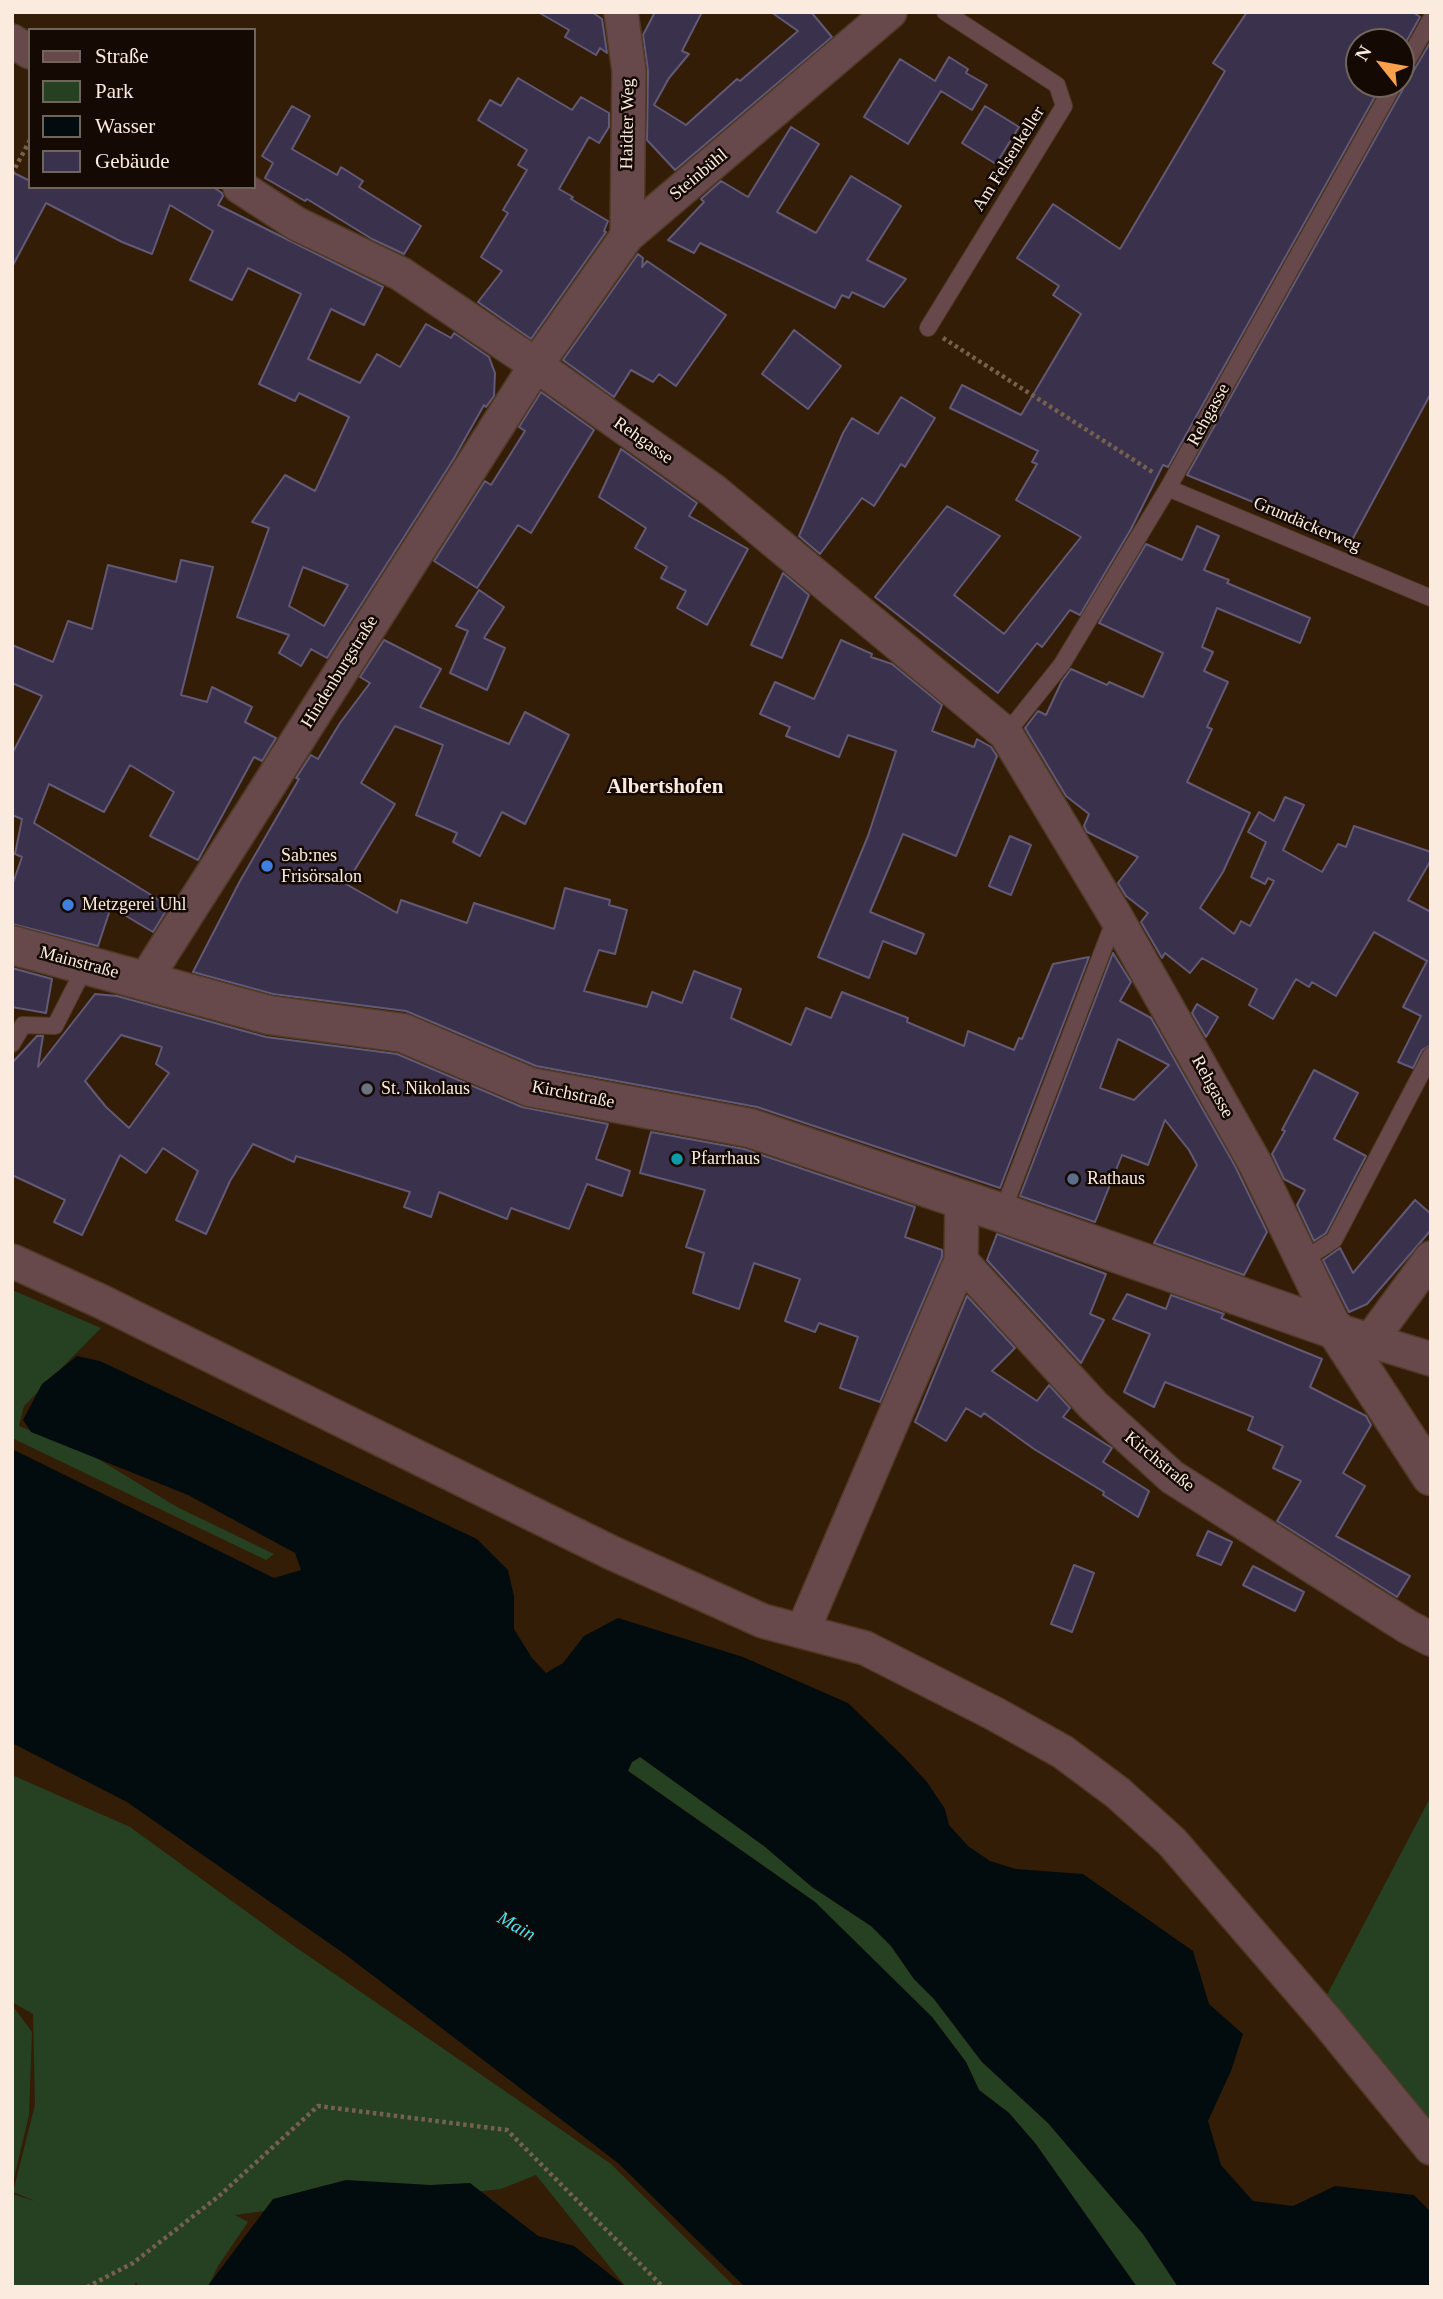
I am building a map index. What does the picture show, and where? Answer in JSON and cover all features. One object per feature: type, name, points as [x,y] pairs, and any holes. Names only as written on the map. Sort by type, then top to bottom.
[{"type":"street","name":"Haidter Weg","points":[[621,12],[629,71],[627,236]]},
{"type":"street","name":"Steinbühl","points":[[536,365],[627,236],[890,12]]},
{"type":"street","points":[[12,41],[28,51]]},
{"type":"street","name":"Rehgasse","points":[[243,189],[297,224],[401,274],[536,365],[714,491],[1006,734],[1115,917],[1256,1165],[1302,1261],[1353,1335]]},
{"type":"street","name":"Hindenburgstraße","points":[[145,980],[536,365]]},
{"type":"street","name":"Mainstraße","points":[[12,945],[145,980]]},
{"type":"street","name":"Kirchstraße","points":[[145,980],[269,1015],[402,1033],[530,1087],[750,1128],[1353,1335]]},
{"type":"street","points":[[803,1630],[961,1261],[962,1200]]},
{"type":"street","points":[[1353,1335],[1400,1298],[1431,1258]]},
{"type":"street","points":[[12,1261],[112,1307],[610,1552],[763,1621],[865,1648],[1063,1752],[1118,1793],[1172,1842],[1325,2019],[1431,2148]]},
{"type":"street","name":"Kirchstraße","points":[[961,1261],[1093,1405],[1172,1477],[1431,1639]]},
{"type":"street","points":[[1400,1298],[1431,1289]]},
{"type":"street","points":[[1353,1335],[1431,1360]]},
{"type":"street","points":[[1353,1335],[1431,1476]]},
{"type":"lane","name":"Am Felsenkeller","points":[[928,328],[1064,106],[1057,85],[945,12]]},
{"type":"lane","points":[[1415,47],[1431,19]]},
{"type":"lane","name":"Rehgasse","points":[[1006,734],[1062,664],[1168,488],[1386,98]]},
{"type":"lane","name":"Grundäckerweg","points":[[1168,488],[1431,598]]},
{"type":"lane","points":[[1002,1213],[1115,917]]},
{"type":"lane","points":[[12,1044],[23,1025],[55,1026],[86,965]]},
{"type":"lane","points":[[1302,1261],[1334,1240],[1431,1055]]},
{"type":"path","points":[[12,174],[28,143]]},
{"type":"path","points":[[928,328],[1157,476],[1168,488]]},
{"type":"path","points":[[87,2287],[133,2263],[219,2196],[318,2106],[507,2130],[663,2287]]},
{"type":"green space","points":[[12,1290],[101,1328],[24,1406],[19,1426],[95,1457],[177,1507],[274,1554],[266,1560],[12,1438]]},
{"type":"green space","points":[[641,1757],[764,1846],[812,1887],[871,1926],[891,1946],[914,1979],[934,1999],[982,2062],[1048,2123],[1143,2234],[1178,2287],[1137,2287],[1035,2143],[1009,2113],[979,2090],[966,2062],[932,2017],[815,1902],[627,1770],[632,1762]]},
{"type":"green space","points":[[12,1775],[130,1827],[291,1944],[611,2164],[735,2287],[626,2287],[536,2175],[501,2189],[418,2198],[360,2198],[235,2215],[248,2222],[218,2266],[208,2287],[138,2287],[136,2282],[133,2287],[12,2287],[12,2194],[35,2201],[13,2192],[35,2105],[33,2014],[12,2002]]},
{"type":"green space","points":[[1431,1796],[1431,2131],[1320,2008]]},
{"type":"green space","points":[[12,2005],[32,2032],[29,2115],[12,2186]]},
{"type":"water","name":"Main","points":[[77,1356],[100,1361],[477,1539],[508,1570],[514,1596],[514,1629],[532,1658],[546,1673],[563,1663],[584,1636],[618,1618],[743,1657],[848,1703],[927,1782],[945,1809],[949,1825],[968,1846],[990,1861],[1016,1869],[1083,1874],[1193,1951],[1209,2004],[1243,2034],[1231,2071],[1208,2121],[1221,2165],[1253,2201],[1293,2206],[1335,2186],[1414,2195],[1431,2212],[1431,2287],[1178,2287],[1143,2234],[1048,2123],[982,2062],[934,1999],[914,1979],[891,1946],[871,1926],[812,1887],[764,1846],[640,1757],[632,1762],[628,1771],[815,1902],[932,2017],[966,2062],[979,2090],[1009,2113],[1035,2143],[1137,2287],[745,2287],[618,2163],[346,1955],[127,1802],[12,1743],[12,1449],[274,1578],[301,1570],[295,1553],[188,1495],[31,1432],[23,1420],[42,1384]]},
{"type":"water","points":[[346,2180],[430,2185],[470,2183],[538,2236],[574,2246],[626,2287],[207,2287],[273,2199]]},
{"type":"building","points":[[538,12],[592,12],[602,19],[607,53],[600,48],[596,55],[565,37],[569,30]]},
{"type":"building","points":[[655,12],[702,12],[682,51],[689,54],[669,78],[654,105],[686,125],[737,79],[740,81],[798,31],[771,12],[811,12],[832,37],[675,170],[647,140],[648,71],[643,35]]},
{"type":"building","points":[[1247,12],[1413,12],[1420,17],[1414,28],[1345,28],[1345,98],[1374,98],[1168,467],[1163,465],[1131,529],[1080,615],[1070,610],[1042,647],[1037,643],[998,693],[875,597],[947,506],[1000,536],[954,595],[1004,634],[1081,537],[1016,500],[1037,464],[1032,462],[1038,451],[950,408],[962,385],[1021,415],[1081,314],[1053,295],[1059,286],[1017,258],[1053,204],[1120,249],[1225,71],[1213,63]]},
{"type":"building","points":[[1431,41],[1431,393],[1351,542],[1187,475],[1398,98],[1415,98],[1415,68]]},
{"type":"building","points":[[949,57],[968,69],[966,73],[987,85],[972,110],[941,91],[908,144],[864,117],[900,59],[935,81]]},
{"type":"building","points":[[518,78],[572,110],[581,97],[609,113],[609,127],[599,143],[589,137],[559,189],[608,221],[604,231],[606,232],[531,339],[478,302],[502,271],[481,257],[508,213],[503,210],[527,170],[518,165],[527,150],[478,120],[490,100],[501,106]]},
{"type":"building","points":[[292,106],[310,116],[292,149],[337,175],[341,167],[363,181],[359,187],[421,226],[404,254],[372,239],[307,199],[305,201],[265,178],[273,163],[262,156]]},
{"type":"building","points":[[985,106],[1019,127],[996,164],[962,143]]},
{"type":"building","points":[[791,127],[819,144],[777,212],[816,233],[851,176],[901,206],[867,260],[906,279],[884,307],[852,292],[849,298],[842,295],[835,308],[700,243],[694,253],[668,240],[704,202],[701,199],[721,181],[748,197]]},
{"type":"building","points":[[12,172],[28,180],[28,189],[216,189],[223,196],[218,205],[383,287],[364,325],[331,309],[308,359],[360,383],[377,354],[400,367],[426,324],[451,338],[454,333],[489,357],[495,373],[494,396],[486,407],[484,405],[453,460],[327,658],[311,649],[301,666],[279,653],[289,635],[237,617],[269,528],[252,522],[285,475],[315,491],[349,417],[299,393],[295,401],[259,384],[301,294],[248,268],[232,300],[190,280],[213,231],[170,205],[152,254],[122,242],[46,203],[12,267]],"holes":[[[303,567],[348,585],[324,626],[289,606]]]},
{"type":"building","points":[[638,254],[643,258],[642,267],[647,261],[726,315],[676,386],[659,374],[653,382],[631,370],[614,397],[563,360]]},
{"type":"building","points":[[794,330],[841,366],[808,409],[762,374]]},
{"type":"building","points":[[541,392],[594,430],[531,533],[518,525],[477,588],[434,561],[485,481],[491,485],[525,431],[519,427]]},
{"type":"building","points":[[901,397],[935,418],[905,467],[901,464],[874,506],[862,498],[820,554],[799,536],[843,433],[852,418],[878,434]]},
{"type":"building","points":[[621,449],[697,503],[689,516],[748,549],[707,625],[677,608],[686,591],[661,578],[667,567],[635,548],[646,528],[599,497]]},
{"type":"building","points":[[1197,526],[1219,536],[1204,570],[1229,580],[1227,583],[1310,618],[1300,643],[1217,608],[1202,647],[1213,652],[1204,671],[1228,682],[1207,727],[1212,729],[1187,782],[1250,813],[1223,872],[1200,908],[1234,934],[1241,921],[1250,926],[1274,881],[1268,878],[1265,884],[1251,877],[1266,842],[1248,832],[1259,812],[1274,821],[1285,797],[1304,805],[1283,850],[1322,872],[1338,844],[1346,847],[1354,826],[1431,852],[1431,860],[1408,900],[1431,912],[1431,1045],[1422,1050],[1413,1068],[1398,1062],[1421,1016],[1403,1007],[1427,961],[1374,932],[1336,996],[1312,982],[1309,987],[1296,979],[1273,1019],[1249,1005],[1257,989],[1202,958],[1190,973],[1165,953],[1162,958],[1141,922],[1148,913],[1126,896],[1118,883],[1138,857],[1087,832],[1084,826],[1089,814],[1066,796],[1025,728],[1038,711],[1046,715],[1062,681],[1071,669],[1143,697],[1163,653],[1099,623],[1146,544],[1182,560]]},
{"type":"building","points":[[181,560],[213,567],[181,695],[207,702],[212,687],[252,707],[245,722],[276,738],[262,761],[254,757],[198,860],[150,836],[174,792],[130,765],[104,812],[49,784],[34,823],[169,906],[153,932],[111,907],[98,946],[12,924],[12,886],[22,857],[15,854],[22,819],[12,815],[12,754],[42,696],[12,683],[12,645],[53,662],[68,621],[92,629],[108,565],[176,582]]},
{"type":"building","points":[[783,573],[809,595],[782,658],[751,645]]},
{"type":"building","points":[[479,590],[504,607],[484,638],[505,648],[487,690],[450,673],[468,631],[456,626]]},
{"type":"building","points":[[384,640],[441,669],[420,707],[509,744],[525,712],[569,735],[525,824],[502,812],[480,856],[453,842],[457,833],[416,815],[443,745],[395,726],[361,783],[395,804],[346,884],[397,913],[401,900],[467,923],[474,903],[554,929],[565,888],[610,900],[609,905],[627,910],[615,954],[599,950],[584,991],[647,1007],[652,992],[682,1003],[694,971],[741,989],[731,1018],[791,1045],[806,1008],[831,1018],[842,992],[908,1018],[907,1022],[964,1046],[968,1031],[1014,1050],[1019,1038],[1022,1039],[1053,964],[1089,957],[1000,1188],[757,1107],[536,1066],[406,1011],[273,994],[193,972],[240,881],[299,779],[296,778],[311,755],[318,759],[340,723],[370,683],[360,677]]},
{"type":"building","points":[[841,640],[872,654],[871,657],[892,664],[942,705],[932,731],[974,747],[977,739],[991,747],[997,756],[956,856],[903,834],[870,912],[924,934],[916,954],[883,941],[869,978],[818,957],[868,836],[896,751],[848,735],[839,757],[786,736],[790,727],[760,714],[775,682],[814,699]]},
{"type":"building","points":[[1010,836],[1031,845],[1011,895],[989,886]]},
{"type":"building","points":[[1113,953],[1131,982],[1120,1001],[1151,1018],[1235,1166],[1267,1232],[1244,1275],[1154,1243],[1197,1165],[1189,1150],[1165,1120],[1148,1165],[1122,1155],[1095,1222],[1020,1196]],"holes":[[[1118,1039],[1169,1065],[1134,1100],[1100,1088]]]},
{"type":"building","points":[[12,968],[52,979],[46,1013],[12,1007]]},
{"type":"building","points":[[95,994],[117,996],[266,1037],[397,1054],[522,1107],[608,1124],[596,1159],[630,1171],[622,1196],[587,1184],[569,1229],[511,1208],[507,1219],[439,1192],[431,1217],[404,1207],[410,1192],[296,1156],[294,1162],[253,1144],[230,1181],[206,1234],[176,1220],[198,1171],[163,1148],[146,1173],[120,1155],[82,1235],[54,1222],[65,1200],[12,1175],[12,1063],[37,1036],[43,1036],[38,1067]],"holes":[[[121,1035],[162,1047],[156,1064],[169,1073],[129,1128],[106,1107],[85,1081]]]},
{"type":"building","points":[[1197,1004],[1218,1017],[1206,1037],[1192,1013]]},
{"type":"building","points":[[1314,1070],[1358,1093],[1334,1139],[1366,1156],[1326,1233],[1314,1241],[1297,1205],[1305,1190],[1284,1179],[1272,1154]]},
{"type":"building","points":[[651,1132],[744,1149],[915,1207],[905,1237],[942,1250],[942,1257],[880,1402],[840,1388],[858,1337],[819,1323],[815,1332],[785,1321],[800,1279],[754,1263],[739,1309],[693,1293],[704,1253],[686,1247],[705,1190],[640,1173]]},
{"type":"building","points":[[1415,1200],[1431,1214],[1431,1230],[1367,1304],[1349,1312],[1323,1260],[1340,1248],[1353,1273]]},
{"type":"building","points":[[997,1234],[1106,1274],[1090,1314],[1104,1320],[1081,1363],[987,1260]]},
{"type":"building","points":[[1127,1294],[1166,1309],[1171,1295],[1224,1314],[1221,1318],[1322,1359],[1310,1387],[1366,1416],[1371,1425],[1343,1473],[1365,1486],[1336,1536],[1410,1576],[1397,1597],[1277,1521],[1301,1481],[1273,1468],[1283,1446],[1248,1430],[1253,1417],[1165,1382],[1154,1407],[1124,1392],[1150,1334],[1113,1319]]},
{"type":"building","points":[[967,1296],[1015,1348],[992,1371],[1037,1401],[1049,1385],[1070,1408],[1063,1417],[1112,1448],[1103,1462],[1149,1491],[1138,1517],[984,1413],[981,1417],[966,1408],[946,1441],[915,1422]]},
{"type":"building","points":[[1208,1531],[1232,1542],[1221,1565],[1197,1555]]},
{"type":"building","points":[[1074,1565],[1094,1573],[1072,1632],[1051,1624]]},
{"type":"building","points":[[1253,1566],[1304,1592],[1295,1611],[1243,1585]]},
{"type":"place","name":"Sab:nes Frisörsalon","points":[[267,866]]},
{"type":"place","name":"Metzgerei Uhl","points":[[68,905]]},
{"type":"place","name":"St. Nikolaus","points":[[367,1089]]},
{"type":"place","name":"Pfarrhaus","points":[[677,1159]]},
{"type":"place","name":"Rathaus","points":[[1073,1179]]},
{"type":"district","name":"Albertshofen","points":[[665,788]]}]
